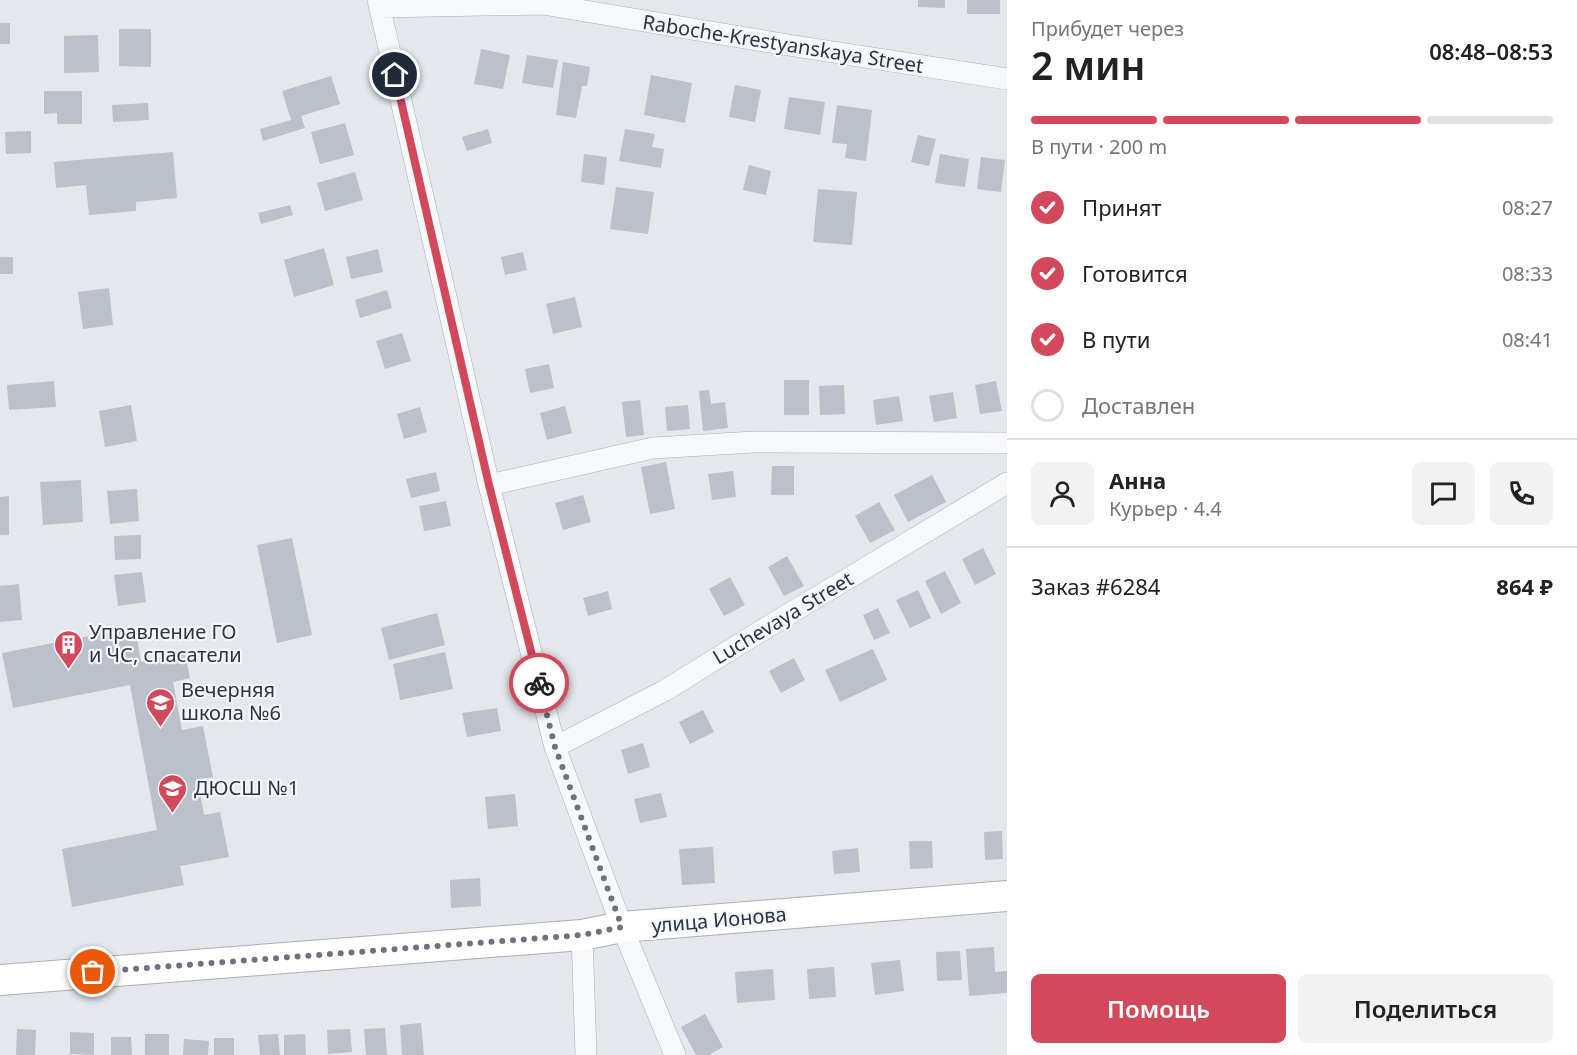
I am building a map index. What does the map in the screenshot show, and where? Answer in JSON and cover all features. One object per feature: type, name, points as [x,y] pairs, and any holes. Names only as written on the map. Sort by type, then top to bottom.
[{"type":"main road","name":"улица Ионова","points":[[0,980],[582,935],[622,927],[1007,896]]},
{"type":"street","name":"Raboche-Krestyanskaya Street","points":[[379,4],[543,4],[1007,79]]},
{"type":"street","points":[[379,4],[489,485],[555,747],[622,927],[675,1055]]},
{"type":"street","points":[[489,485],[653,448],[754,442],[1007,443]]},
{"type":"street","name":"Luchevaya Street","points":[[555,747],[664,691],[1007,483]]},
{"type":"street","points":[[582,935],[586,1055]]},
{"type":"building","points":[[918,0],[945,0],[945,8],[918,7]]},
{"type":"building","points":[[967,0],[1000,0],[1000,14],[967,14]]},
{"type":"building","points":[[0,23],[10,23],[10,44],[0,44]]},
{"type":"building","points":[[119,29],[151,29],[151,67],[119,66]]},
{"type":"building","points":[[98,35],[99,72],[64,73],[64,36]]},
{"type":"building","points":[[481,49],[510,55],[503,89],[474,84]]},
{"type":"building","points":[[527,55],[558,60],[553,88],[522,83]]},
{"type":"building","points":[[563,62],[590,67],[587,86],[582,86],[576,118],[556,115]]},
{"type":"building","points":[[651,75],[692,83],[685,123],[644,115]]},
{"type":"building","points":[[331,76],[340,104],[301,116],[305,128],[263,141],[260,129],[291,120],[282,91]]},
{"type":"building","points":[[735,85],[761,90],[755,122],[729,117]]},
{"type":"building","points":[[44,91],[82,91],[82,124],[57,124],[57,113],[44,114]]},
{"type":"building","points":[[789,97],[825,102],[820,135],[784,129]]},
{"type":"building","points":[[148,103],[149,120],[113,122],[112,105]]},
{"type":"building","points":[[837,105],[872,110],[866,161],[845,158],[847,144],[832,143]]},
{"type":"building","points":[[345,123],[354,155],[320,164],[311,132]]},
{"type":"building","points":[[488,129],[492,143],[467,151],[462,137]]},
{"type":"building","points":[[625,129],[655,134],[652,147],[664,149],[661,168],[619,161]]},
{"type":"building","points":[[31,131],[31,153],[6,154],[5,132]]},
{"type":"building","points":[[918,135],[936,139],[929,166],[911,162]]},
{"type":"building","points":[[173,152],[177,198],[136,202],[136,211],[89,215],[86,185],[56,188],[54,162]]},
{"type":"building","points":[[584,154],[607,157],[604,185],[581,182]]},
{"type":"building","points":[[940,154],[969,159],[965,187],[935,183]]},
{"type":"building","points":[[981,157],[1005,160],[1001,192],[977,189]]},
{"type":"building","points":[[749,165],[771,171],[766,195],[743,190]]},
{"type":"building","points":[[355,172],[363,200],[325,211],[317,183]]},
{"type":"building","points":[[616,187],[654,192],[648,234],[610,229]]},
{"type":"building","points":[[818,189],[857,192],[852,245],[813,242]]},
{"type":"building","points":[[290,205],[293,215],[261,224],[258,213]]},
{"type":"building","points":[[324,248],[334,285],[294,297],[284,260]]},
{"type":"building","points":[[378,249],[383,272],[351,279],[346,257]]},
{"type":"building","points":[[523,252],[527,270],[505,275],[501,257]]},
{"type":"building","points":[[0,257],[13,257],[13,274],[0,274]]},
{"type":"building","points":[[109,288],[113,325],[83,329],[78,292]]},
{"type":"building","points":[[387,290],[392,308],[360,318],[355,300]]},
{"type":"building","points":[[575,297],[582,327],[553,334],[546,304]]},
{"type":"building","points":[[402,333],[411,361],[385,369],[376,341]]},
{"type":"building","points":[[549,364],[554,388],[530,393],[525,369]]},
{"type":"building","points":[[784,380],[809,380],[809,415],[784,415]]},
{"type":"building","points":[[54,381],[56,407],[9,410],[7,385]]},
{"type":"building","points":[[996,381],[1002,411],[980,414],[975,385]]},
{"type":"building","points":[[844,385],[845,414],[820,415],[819,386]]},
{"type":"building","points":[[709,390],[711,404],[725,402],[728,428],[703,431],[699,391]]},
{"type":"building","points":[[953,392],[957,418],[934,422],[929,396]]},
{"type":"building","points":[[899,396],[903,421],[876,425],[873,400]]},
{"type":"building","points":[[640,400],[644,435],[626,437],[622,402]]},
{"type":"building","points":[[131,405],[137,441],[105,447],[99,411]]},
{"type":"building","points":[[688,405],[690,429],[667,431],[665,407]]},
{"type":"building","points":[[565,406],[572,433],[547,440],[540,413]]},
{"type":"building","points":[[420,407],[427,432],[404,439],[397,414]]},
{"type":"building","points":[[666,462],[675,509],[650,514],[641,467]]},
{"type":"building","points":[[772,466],[794,466],[794,495],[771,495]]},
{"type":"building","points":[[733,471],[736,497],[712,500],[708,474]]},
{"type":"building","points":[[436,472],[440,491],[411,498],[406,479]]},
{"type":"building","points":[[932,475],[946,502],[908,522],[894,495]]},
{"type":"building","points":[[81,480],[83,522],[43,525],[40,482]]},
{"type":"building","points":[[137,489],[139,521],[110,524],[107,491]]},
{"type":"building","points":[[583,495],[591,522],[563,530],[555,503]]},
{"type":"building","points":[[9,496],[9,535],[0,535],[0,497]]},
{"type":"building","points":[[446,501],[451,526],[424,531],[419,506]]},
{"type":"building","points":[[879,502],[895,530],[870,543],[855,516]]},
{"type":"building","points":[[141,535],[141,559],[115,560],[114,536]]},
{"type":"building","points":[[292,538],[312,635],[277,643],[257,545]]},
{"type":"building","points":[[983,548],[996,574],[975,585],[962,559]]},
{"type":"building","points":[[787,556],[804,586],[784,596],[768,567]]},
{"type":"building","points":[[945,571],[961,603],[941,614],[925,581]]},
{"type":"building","points":[[142,572],[146,602],[118,606],[114,575]]},
{"type":"building","points":[[730,577],[745,605],[724,616],[709,589]]},
{"type":"building","points":[[19,584],[22,620],[0,622],[0,586]]},
{"type":"building","points":[[918,590],[931,618],[910,628],[896,600]]},
{"type":"building","points":[[608,591],[612,609],[588,616],[583,598]]},
{"type":"building","points":[[878,608],[890,633],[874,640],[863,615]]},
{"type":"building","points":[[437,613],[445,645],[389,660],[381,628]]},
{"type":"building","points":[[135,627],[141,662],[185,654],[190,678],[173,682],[182,730],[203,726],[213,777],[198,780],[204,815],[220,812],[229,857],[180,866],[184,885],[72,907],[62,849],[157,830],[130,685],[13,708],[2,653]]},
{"type":"building","points":[[873,649],[887,680],[840,702],[825,670]]},
{"type":"building","points":[[445,652],[453,689],[400,700],[393,664]]},
{"type":"building","points":[[794,658],[805,680],[781,693],[769,671]]},
{"type":"building","points":[[497,708],[501,731],[467,737],[462,713]]},
{"type":"building","points":[[703,710],[714,732],[690,744],[679,722]]},
{"type":"building","points":[[643,743],[650,767],[628,774],[621,750]]},
{"type":"building","points":[[661,793],[667,817],[640,823],[634,799]]},
{"type":"building","points":[[515,794],[518,826],[488,829],[485,797]]},
{"type":"building","points":[[1002,831],[1003,859],[985,860],[984,832]]},
{"type":"building","points":[[909,841],[932,841],[933,868],[910,869]]},
{"type":"building","points":[[713,847],[715,883],[682,885],[679,849]]},
{"type":"building","points":[[858,848],[860,872],[834,874],[832,851]]},
{"type":"building","points":[[480,878],[481,906],[451,908],[450,880]]},
{"type":"building","points":[[994,947],[995,972],[1007,971],[1007,993],[969,996],[966,949]]},
{"type":"building","points":[[960,951],[962,980],[937,981],[936,952]]},
{"type":"building","points":[[900,960],[904,991],[875,995],[871,963]]},
{"type":"building","points":[[834,967],[836,997],[809,999],[807,969]]},
{"type":"building","points":[[773,969],[775,1000],[737,1003],[735,972]]},
{"type":"building","points":[[705,1014],[723,1047],[709,1055],[696,1055],[681,1027]]},
{"type":"building","points":[[421,1023],[424,1055],[402,1055],[400,1025]]},
{"type":"building","points":[[385,1028],[387,1055],[366,1055],[364,1029]]},
{"type":"building","points":[[17,1029],[36,1030],[35,1055],[16,1055]]},
{"type":"building","points":[[350,1029],[352,1052],[328,1054],[327,1030]]},
{"type":"building","points":[[70,1032],[94,1033],[94,1055],[70,1054]]},
{"type":"building","points":[[145,1034],[169,1034],[169,1055],[145,1055]]},
{"type":"building","points":[[278,1034],[280,1055],[260,1055],[258,1035]]},
{"type":"building","points":[[305,1034],[306,1055],[284,1055],[284,1035]]},
{"type":"building","points":[[111,1037],[131,1037],[132,1055],[111,1055]]},
{"type":"building","points":[[214,1038],[234,1038],[234,1055],[214,1055]]},
{"type":"building","points":[[184,1039],[209,1041],[208,1055],[183,1055]]},
{"type":"way so far","points":[[93,972],[582,935],[622,927],[555,747],[539,683]]},
{"type":"place","name":"Управление ГО и ЧС, спасатели","points":[[68,670]]},
{"type":"place","name":"Вечерняя школа №6","points":[[160,728]]},
{"type":"place","name":"ДЮСШ №1","points":[[173,814]]},
{"type":"route","points":[[395,75],[489,485],[539,683]]}]
